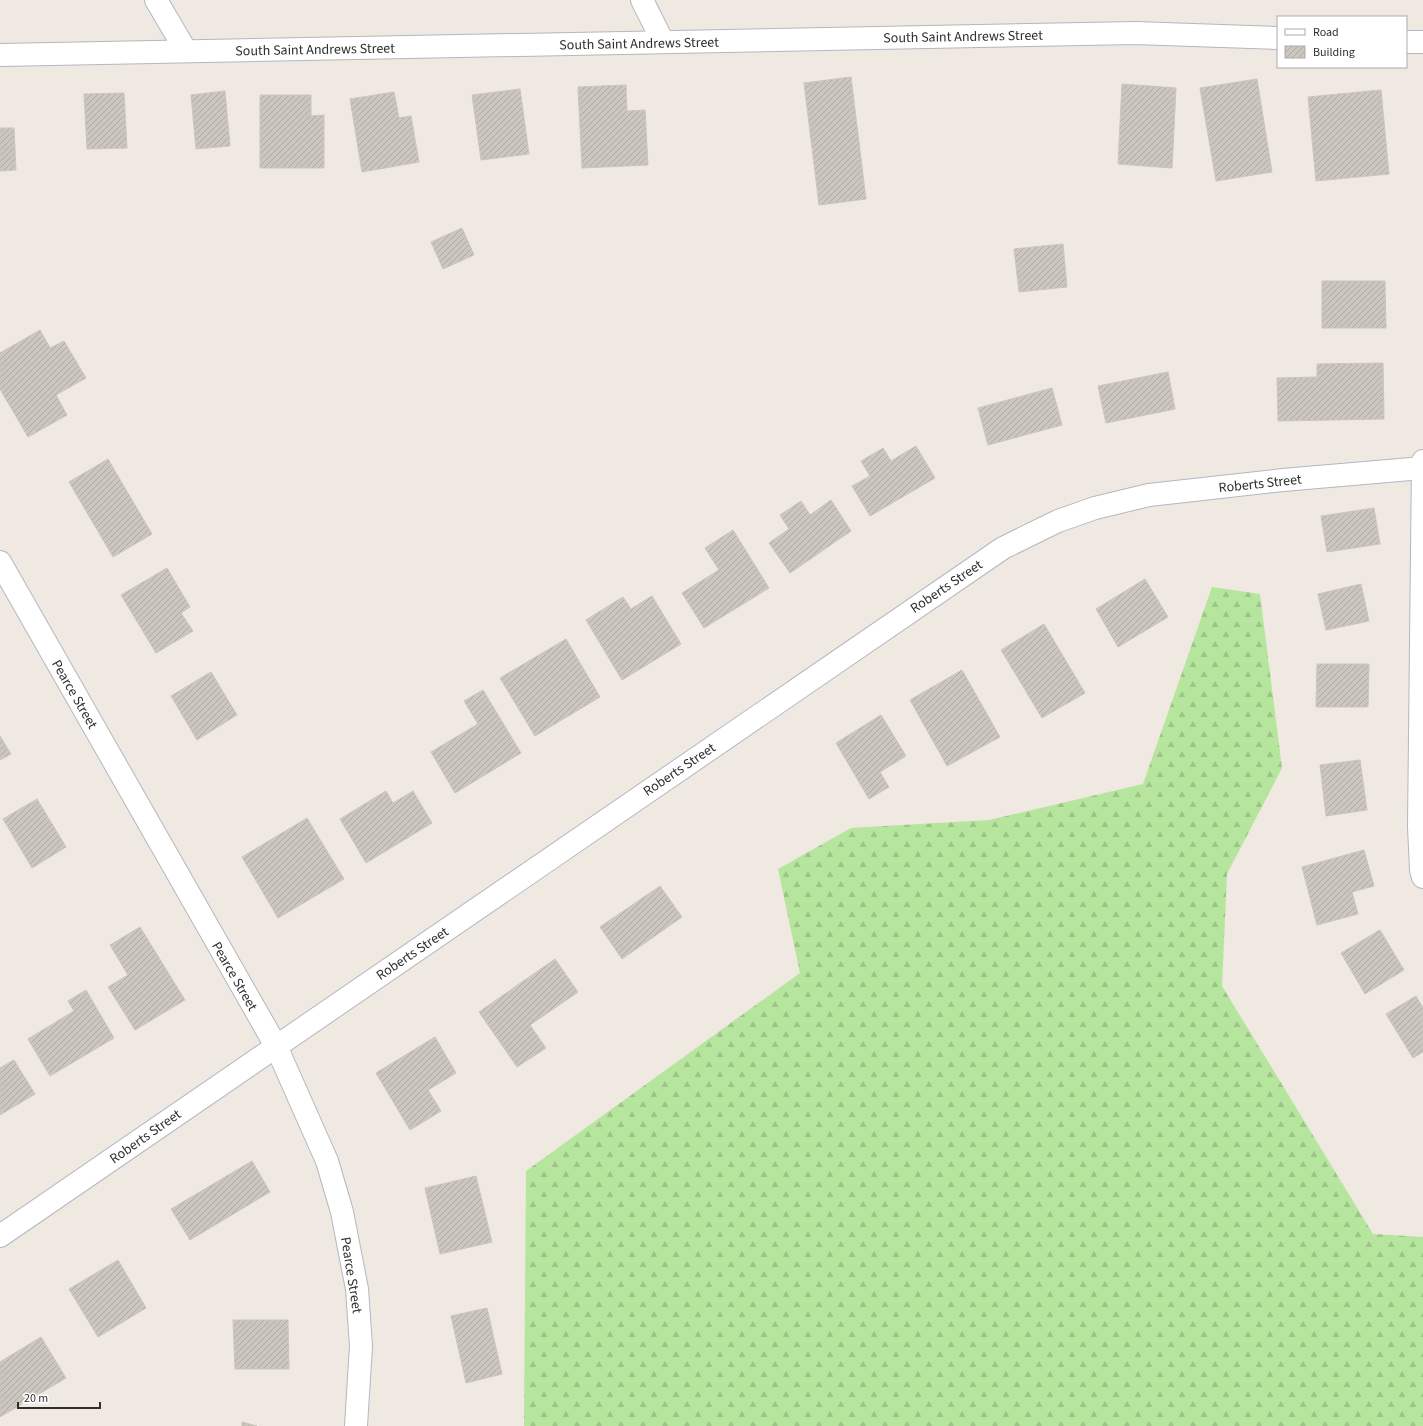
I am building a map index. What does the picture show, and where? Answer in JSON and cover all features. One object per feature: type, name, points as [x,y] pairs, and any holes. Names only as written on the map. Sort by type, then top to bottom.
[{"type":"street","points":[[156,0],[186,51]]},
{"type":"street","points":[[642,0],[664,42]]},
{"type":"street","name":"South Saint Andrews Street","points":[[0,54],[1135,33],[1277,38]]},
{"type":"street","points":[[1407,42],[1423,42]]},
{"type":"street","points":[[1423,461],[1419,827],[1421,870],[1423,878]]},
{"type":"street","name":"Roberts Street","points":[[0,1236],[1003,548],[1058,521],[1095,508],[1149,495],[1283,480],[1423,468]]},
{"type":"street","name":"Pearce Street","points":[[0,562],[276,1046],[327,1161],[342,1212],[357,1289],[361,1346],[356,1426]]},
{"type":"green space","points":[[1212,587],[1260,594],[1282,768],[1227,874],[1222,986],[1373,1234],[1423,1237],[1423,1426],[524,1426],[526,1171],[800,973],[778,869],[851,828],[989,820],[1143,784]]},
{"type":"building","points":[[851,77],[866,199],[819,205],[804,83]]},
{"type":"building","points":[[1257,79],[1272,172],[1216,181],[1200,88]]},
{"type":"building","points":[[1122,84],[1176,88],[1172,168],[1118,164]]},
{"type":"building","points":[[626,85],[627,111],[645,110],[648,165],[582,168],[578,87]]},
{"type":"building","points":[[520,89],[529,154],[481,160],[472,95]]},
{"type":"building","points":[[1381,90],[1389,174],[1316,181],[1308,97]]},
{"type":"building","points":[[225,91],[230,146],[196,149],[191,95]]},
{"type":"building","points":[[394,92],[399,118],[411,116],[419,162],[362,172],[350,99]]},
{"type":"building","points":[[124,93],[127,148],[87,149],[84,94]]},
{"type":"building","points":[[260,95],[311,95],[311,116],[324,115],[324,168],[260,168]]},
{"type":"building","points":[[0,128],[14,128],[16,170],[0,171]]},
{"type":"building","points":[[462,228],[474,255],[443,269],[431,242]]},
{"type":"building","points":[[1063,244],[1067,287],[1019,292],[1014,249]]},
{"type":"building","points":[[1322,281],[1385,281],[1386,328],[1322,328]]},
{"type":"building","points":[[40,330],[50,348],[64,341],[86,378],[56,395],[67,415],[28,437],[0,389],[0,353]]},
{"type":"building","points":[[1383,363],[1384,419],[1278,421],[1277,378],[1317,377],[1317,364]]},
{"type":"building","points":[[1168,372],[1175,409],[1106,423],[1098,386]]},
{"type":"building","points":[[1052,388],[1062,425],[988,445],[978,408]]},
{"type":"building","points":[[916,446],[935,478],[870,516],[852,486],[870,476],[861,461],[883,448],[891,461]]},
{"type":"building","points":[[108,459],[152,534],[113,557],[69,482]]},
{"type":"building","points":[[831,500],[851,531],[790,573],[769,543],[789,529],[780,515],[801,501],[810,515]]},
{"type":"building","points":[[1374,508],[1380,544],[1327,552],[1321,516]]},
{"type":"building","points":[[733,530],[769,588],[704,628],[682,593],[719,570],[705,548]]},
{"type":"building","points":[[167,568],[190,607],[181,613],[193,631],[156,653],[121,595]]},
{"type":"building","points":[[1145,579],[1168,617],[1118,647],[1096,609]]},
{"type":"building","points":[[1361,584],[1369,621],[1326,630],[1318,594]]},
{"type":"building","points":[[652,596],[681,644],[622,680],[586,620],[623,597],[631,609]]},
{"type":"building","points":[[1044,624],[1085,693],[1042,718],[1001,650]]},
{"type":"building","points":[[566,639],[600,697],[535,736],[500,678]]},
{"type":"building","points":[[1317,664],[1369,664],[1368,707],[1316,707]]},
{"type":"building","points":[[962,670],[1000,737],[947,766],[910,700]]},
{"type":"building","points":[[211,672],[237,715],[197,740],[171,696]]},
{"type":"building","points":[[483,690],[521,753],[455,793],[431,752],[478,724],[464,701]]},
{"type":"building","points":[[881,715],[906,756],[880,772],[889,787],[869,799],[836,743]]},
{"type":"building","points":[[0,736],[11,754],[0,760]]},
{"type":"building","points":[[1360,760],[1367,810],[1326,816],[1320,765]]},
{"type":"building","points":[[386,791],[393,803],[413,791],[432,823],[366,863],[340,819]]},
{"type":"building","points":[[37,799],[66,847],[32,868],[3,819]]},
{"type":"building","points":[[307,818],[344,879],[278,918],[242,857]]},
{"type":"building","points":[[1364,850],[1374,886],[1352,892],[1358,914],[1317,925],[1302,867]]},
{"type":"building","points":[[660,886],[682,917],[622,959],[600,927]]},
{"type":"building","points":[[140,927],[185,1000],[135,1030],[108,987],[128,975],[110,945]]},
{"type":"building","points":[[1380,930],[1404,970],[1365,994],[1341,953]]},
{"type":"building","points":[[555,959],[578,992],[530,1025],[546,1048],[517,1067],[479,1012]]},
{"type":"building","points":[[86,990],[114,1038],[50,1076],[28,1039],[74,1011],[68,1001]]},
{"type":"building","points":[[1416,996],[1423,1008],[1423,1052],[1413,1058],[1386,1014]]},
{"type":"building","points":[[435,1037],[456,1073],[428,1090],[441,1111],[410,1130],[376,1073]]},
{"type":"building","points":[[14,1060],[35,1094],[0,1115],[0,1068]]},
{"type":"building","points":[[252,1161],[270,1192],[190,1240],[171,1209]]},
{"type":"building","points":[[476,1176],[492,1242],[440,1254],[425,1188]]},
{"type":"building","points":[[118,1260],[146,1308],[98,1337],[69,1289]]},
{"type":"building","points":[[487,1308],[502,1374],[466,1383],[451,1316]]},
{"type":"building","points":[[233,1320],[288,1320],[289,1369],[235,1369]]},
{"type":"building","points":[[41,1337],[66,1378],[0,1417],[0,1362]]},
{"type":"building","points":[[242,1422],[257,1426],[242,1426]]}]
